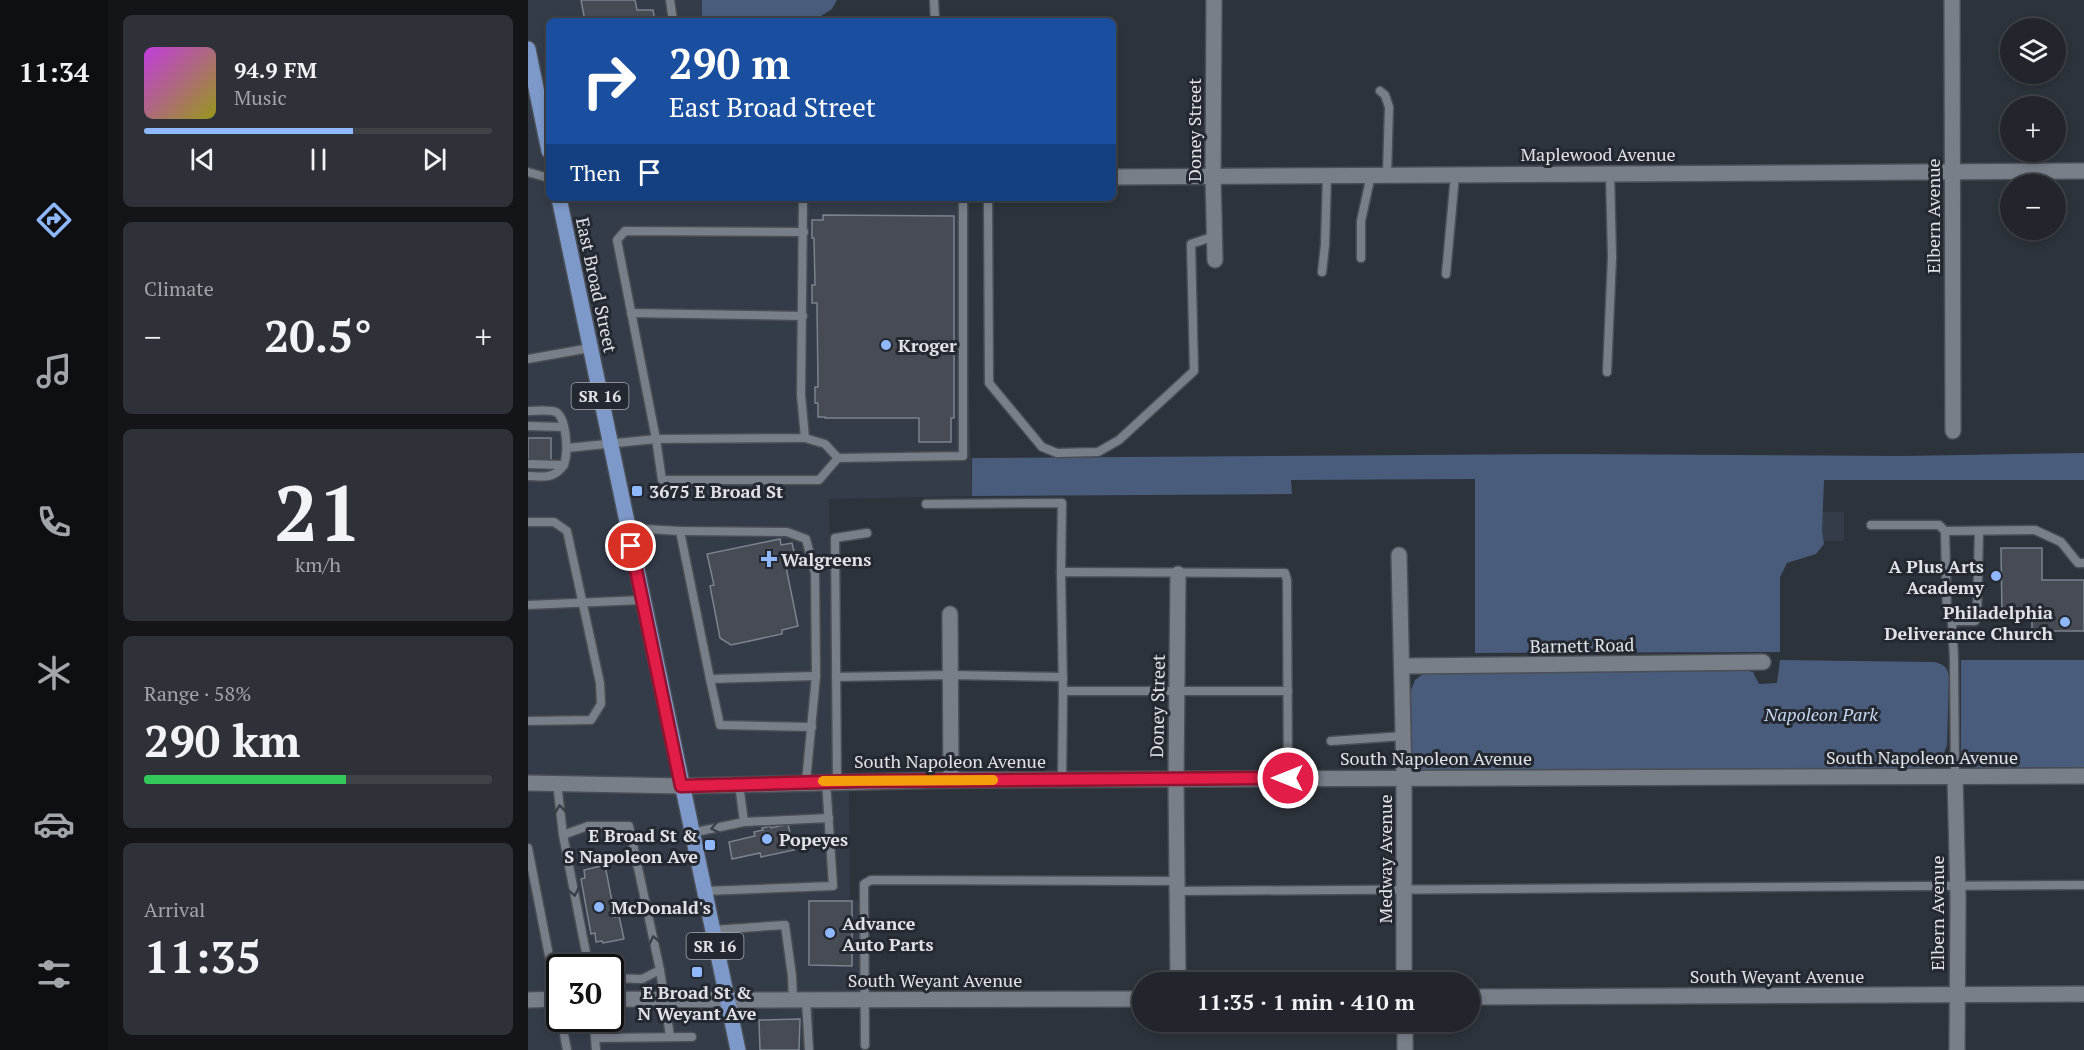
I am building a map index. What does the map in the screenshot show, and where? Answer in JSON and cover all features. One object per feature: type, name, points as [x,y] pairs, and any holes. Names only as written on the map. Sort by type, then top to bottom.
[{"type":"main road","points":[[528,50],[546,137]]},
{"type":"main road","name":"East Broad Street","points":[[560,201],[738,1050]]},
{"type":"street","name":"Doney Street","points":[[1214,0],[1215,260]]},
{"type":"street","name":"Elbern Avenue","points":[[1952,0],[1953,431]]},
{"type":"street","name":"Maplewood Avenue","points":[[1116,177],[2084,171]]},
{"type":"street","name":"Medway Avenue","points":[[1399,555],[1404,736],[1404,972]]},
{"type":"street","name":"Doney Street","points":[[1178,574],[1176,779],[1178,972]]},
{"type":"street","points":[[950,614],[951,780]]},
{"type":"street","name":"Barnett Road","points":[[1403,666],[1762,662]]},
{"type":"street","name":"Elbern Avenue","points":[[1955,776],[1958,886],[1957,1050]]},
{"type":"street","name":"South Napoleon Avenue","points":[[528,783],[681,786],[832,781],[1062,779],[2084,776]]},
{"type":"street","name":"South Weyant Avenue","points":[[1480,997],[2084,994]]},
{"type":"street","name":"South Weyant Avenue","points":[[624,999],[1132,999]]},
{"type":"street","points":[[528,1000],[546,1002]]},
{"type":"street","points":[[1405,1032],[1405,1050]]},
{"type":"lane","points":[[670,0],[673,18]]},
{"type":"lane","points":[[934,0],[935,18]]},
{"type":"lane","points":[[1380,91],[1385,95],[1389,107],[1387,175]]},
{"type":"lane","points":[[528,172],[546,177]]},
{"type":"lane","points":[[1607,372],[1612,257],[1610,174]]},
{"type":"lane","points":[[1446,274],[1455,175]]},
{"type":"lane","points":[[1322,272],[1326,245],[1326,176]]},
{"type":"lane","points":[[1361,258],[1361,221],[1371,176]]},
{"type":"lane","points":[[803,201],[801,395],[805,438]]},
{"type":"lane","points":[[567,448],[656,439],[805,438],[825,444],[838,458],[963,456],[963,201]]},
{"type":"lane","points":[[988,201],[989,383],[1042,447],[1057,453],[1098,452],[1119,440],[1194,371],[1191,244],[1215,236]]},
{"type":"lane","points":[[804,232],[625,231],[617,240],[662,480],[819,480],[838,458]]},
{"type":"lane","points":[[631,313],[803,316]]},
{"type":"lane","points":[[528,359],[590,348]]},
{"type":"lane","points":[[528,411],[556,412],[561,416],[567,448],[564,465],[550,476],[528,476]]},
{"type":"lane","points":[[528,426],[564,427]]},
{"type":"lane","points":[[528,464],[564,465]]},
{"type":"lane","points":[[926,504],[1062,502],[1062,779]]},
{"type":"lane","points":[[528,522],[554,522],[567,531],[600,682],[601,704],[591,720],[528,721]]},
{"type":"lane","points":[[1871,525],[1939,525],[1945,531],[1947,614],[1952,621],[1955,776]]},
{"type":"lane","points":[[627,528],[788,532],[806,539],[815,573],[816,676],[806,782]]},
{"type":"lane","points":[[1945,531],[2035,530],[2061,542],[2078,563],[2084,563]]},
{"type":"lane","points":[[680,531],[720,725],[812,727]]},
{"type":"lane","points":[[1952,621],[1975,621],[1977,618],[1979,531]]},
{"type":"lane","points":[[704,891],[833,886],[829,818],[836,677],[835,538],[867,532]]},
{"type":"lane","points":[[1061,572],[1285,573],[1287,580],[1288,778]]},
{"type":"lane","points":[[528,605],[642,600]]},
{"type":"lane","points":[[710,679],[816,676]]},
{"type":"lane","points":[[836,677],[1063,676]]},
{"type":"lane","points":[[1063,691],[1288,691]]},
{"type":"lane","points":[[1331,741],[1404,736]]},
{"type":"lane","points":[[557,783],[563,835],[586,954]]},
{"type":"lane","points":[[739,784],[744,822]]},
{"type":"lane","points":[[691,833],[744,822],[829,818]]},
{"type":"lane","points":[[563,835],[588,826],[629,826],[660,970],[670,1036]]},
{"type":"lane","points":[[528,848],[549,954]]},
{"type":"lane","points":[[865,1045],[864,884],[871,880],[1404,888],[2084,885]]},
{"type":"lane","points":[[712,930],[785,925],[792,976],[809,1050]]},
{"type":"lane","points":[[624,978],[642,979],[660,970]]},
{"type":"lane","points":[[564,1032],[567,1050]]},
{"type":"lane","points":[[594,1032],[596,1050]]},
{"type":"lane","points":[[595,1038],[692,1037]]},
{"type":"shaded area","points":[[528,0],[702,0],[702,18],[546,18],[546,201],[963,201],[972,496],[829,499],[835,783],[849,784],[850,899],[863,901],[862,1000],[814,1002],[814,1050],[528,1050]]},
{"type":"shaded area","points":[[1816,512],[1844,512],[1844,541],[1816,541]]},
{"type":"green space","points":[[702,0],[837,0],[832,9],[818,18],[702,18]]},
{"type":"green space","points":[[2084,453],[2084,480],[1824,480],[1822,532],[1824,544],[1816,554],[1787,563],[1780,577],[1780,652],[1475,653],[1475,479],[1291,480],[1292,494],[972,496],[972,458],[1568,454],[1903,456]]},
{"type":"green space","name":"Napoleon Park","points":[[1780,660],[1935,662],[1944,666],[1949,678],[1947,745],[1941,762],[1929,768],[1423,771],[1412,762],[1410,693],[1415,680],[1426,672],[1744,670],[1753,672],[1759,684],[1777,683]]},
{"type":"green space","points":[[1961,660],[2084,660],[2084,767],[1975,768],[1966,763],[1961,754]]},
{"type":"building","points":[[581,0],[635,0],[637,10],[653,10],[654,18],[584,18]]},
{"type":"building","name":"Kroger","points":[[823,215],[954,216],[954,418],[951,418],[951,442],[919,442],[919,418],[818,417],[818,403],[815,403],[815,387],[818,387],[817,303],[812,303],[812,285],[815,285],[812,220],[823,220]]},
{"type":"building","points":[[528,438],[551,438],[551,461],[528,460]]},
{"type":"building","name":"Walgreens","points":[[780,539],[781,545],[792,543],[796,560],[785,562],[798,626],[782,630],[782,634],[731,645],[720,638],[710,586],[714,585],[707,554]]},
{"type":"building","points":[[2001,548],[2042,548],[2042,580],[2084,580],[2084,631],[2032,631],[2032,618],[2002,618]]},
{"type":"building","name":"Popeyes","points":[[788,824],[794,850],[761,857],[760,853],[732,859],[729,842],[755,836],[754,832],[763,830],[762,828]]},
{"type":"building","name":"McDonald's","points":[[605,865],[615,917],[619,916],[624,939],[603,943],[602,941],[596,942],[595,933],[591,934],[581,879],[585,878],[584,870]]},
{"type":"building","name":"Advance Auto Parts","points":[[809,901],[852,901],[852,966],[809,965]]},
{"type":"building","points":[[800,1019],[799,1050],[760,1050],[759,1020]]},
{"type":"slow traffic","points":[[823,781],[993,780]]},
{"type":"place","name":"Kroger","points":[[886,345]]},
{"type":"place","name":"3675 E Broad St","points":[[637,491]]},
{"type":"place","name":"Walgreens","points":[[769,559]]},
{"type":"place","name":"A Plus Arts Academy","points":[[1996,576]]},
{"type":"place","name":"Philadelphia Deliverance Church","points":[[2065,622]]},
{"type":"place","name":"Popeyes","points":[[767,839]]},
{"type":"place","name":"E Broad St & S Napoleon Ave","points":[[710,845]]},
{"type":"place","name":"McDonald's","points":[[599,907]]},
{"type":"place","name":"Advance Auto Parts","points":[[830,933]]},
{"type":"place","name":"E Broad St & N Weyant Ave","points":[[697,972]]},
{"type":"route","points":[[631,546],[681,786],[860,781],[1288,778]]}]
